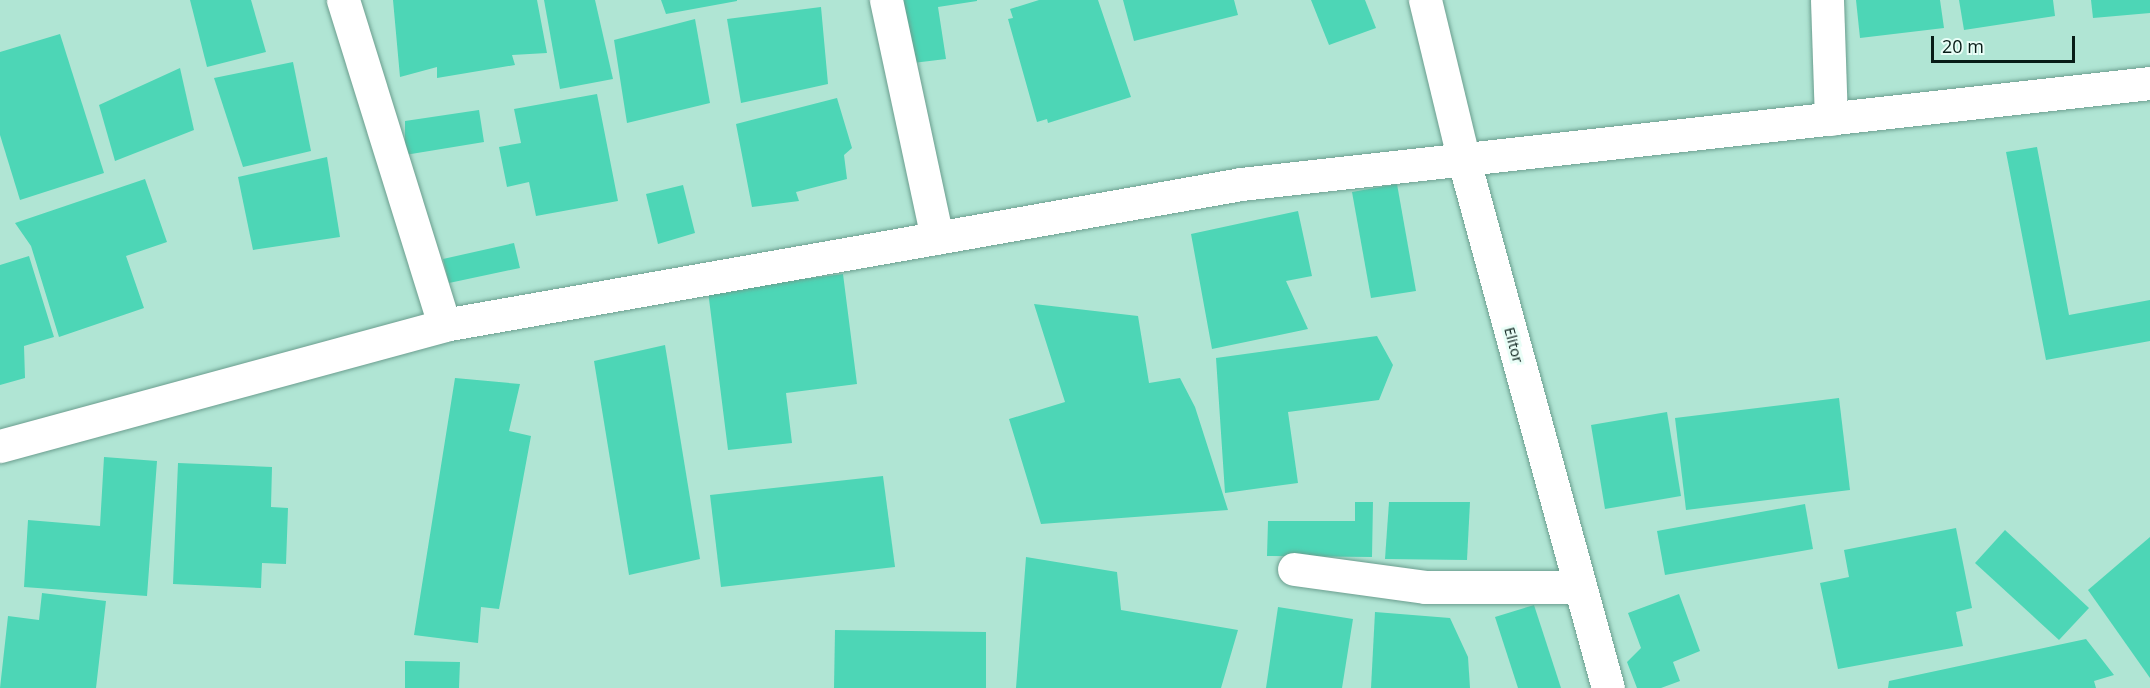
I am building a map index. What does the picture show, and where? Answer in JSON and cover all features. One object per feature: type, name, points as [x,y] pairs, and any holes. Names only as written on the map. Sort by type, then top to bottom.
[{"type":"street","points":[[343,0],[444,325]]},
{"type":"street","points":[[886,0],[937,238]]},
{"type":"street","name":"Elitor","points":[[1425,0],[1464,161],[1608,688]]},
{"type":"street","points":[[1827,0],[1831,119]]},
{"type":"street","points":[[0,446],[444,325],[1241,184],[2150,83]]},
{"type":"street","points":[[1294,569],[1425,587],[1580,586]]},
{"type":"building","points":[[190,0],[251,0],[266,52],[207,67]]},
{"type":"building","points":[[393,0],[537,0],[547,53],[512,55],[515,65],[437,78],[437,67],[400,77]]},
{"type":"building","points":[[544,0],[595,0],[613,79],[560,89]]},
{"type":"building","points":[[661,0],[737,0],[737,1],[666,14]]},
{"type":"building","points":[[903,0],[977,1],[938,7],[946,59],[913,63]]},
{"type":"building","points":[[1039,0],[1098,0],[1131,97],[1048,123],[1047,119],[1037,122],[1008,19],[1013,18],[1010,9]]},
{"type":"building","points":[[1123,0],[1234,0],[1238,15],[1134,41]]},
{"type":"building","points":[[1311,0],[1365,0],[1376,28],[1329,45]]},
{"type":"building","points":[[1856,0],[1940,0],[1944,28],[1860,38]]},
{"type":"building","points":[[1959,0],[2053,0],[2055,16],[1964,30]]},
{"type":"building","points":[[2091,0],[2150,0],[2150,13],[2093,18]]},
{"type":"building","points":[[821,7],[828,84],[741,103],[727,19]]},
{"type":"building","points":[[695,19],[710,103],[627,123],[614,40]]},
{"type":"building","points":[[60,34],[104,173],[20,200],[0,135],[0,52]]},
{"type":"building","points":[[293,62],[311,151],[243,167],[214,78]]},
{"type":"building","points":[[180,68],[194,130],[115,161],[99,105]]},
{"type":"building","points":[[597,94],[618,201],[536,216],[529,182],[507,187],[499,147],[521,143],[514,109]]},
{"type":"building","points":[[837,98],[852,148],[844,155],[847,179],[796,192],[799,201],[752,207],[736,124]]},
{"type":"building","points":[[479,110],[484,142],[405,155],[405,121]]},
{"type":"building","points":[[2037,147],[2069,315],[2150,300],[2150,341],[2046,360],[2006,152]]},
{"type":"building","points":[[327,157],[340,237],[253,250],[238,177]]},
{"type":"building","points":[[145,179],[167,242],[126,256],[144,308],[59,337],[31,246],[15,223]]},
{"type":"building","points":[[1397,184],[1416,291],[1371,298],[1352,192]]},
{"type":"building","points":[[683,185],[695,233],[658,244],[646,194]]},
{"type":"building","points":[[1298,211],[1312,276],[1286,281],[1308,329],[1212,349],[1191,234]]},
{"type":"building","points":[[514,243],[520,268],[449,283],[443,259]]},
{"type":"building","points":[[29,256],[54,337],[24,346],[25,378],[0,385],[0,265]]},
{"type":"building","points":[[843,274],[857,384],[786,393],[792,443],[728,450],[708,291]]},
{"type":"building","points":[[1034,304],[1138,316],[1149,383],[1180,378],[1195,407],[1228,510],[1041,524],[1009,419],[1065,402]]},
{"type":"building","points":[[1377,336],[1393,365],[1379,400],[1288,412],[1298,483],[1225,493],[1216,358]]},
{"type":"building","points":[[665,345],[700,559],[629,575],[594,361]]},
{"type":"building","points":[[455,378],[520,384],[509,431],[531,436],[499,609],[481,607],[478,643],[414,635]]},
{"type":"building","points":[[1839,398],[1850,490],[1686,510],[1675,418]]},
{"type":"building","points":[[1667,412],[1681,496],[1605,509],[1591,425]]},
{"type":"building","points":[[104,457],[157,461],[147,596],[24,587],[28,520],[100,526]]},
{"type":"building","points":[[178,463],[272,467],[271,507],[288,508],[286,564],[262,563],[261,588],[173,584]]},
{"type":"building","points":[[883,476],[895,567],[721,587],[710,495]]},
{"type":"building","points":[[1355,502],[1373,502],[1372,557],[1267,556],[1268,521],[1355,521]]},
{"type":"building","points":[[1389,502],[1470,502],[1467,560],[1385,559]]},
{"type":"building","points":[[1805,504],[1813,549],[1665,575],[1657,531]]},
{"type":"building","points":[[1956,528],[1972,608],[1956,612],[1963,646],[1838,669],[1820,583],[1849,577],[1844,550]]},
{"type":"building","points":[[2005,530],[2089,608],[2059,640],[1975,563]]},
{"type":"building","points":[[2150,537],[2150,678],[2088,590]]},
{"type":"building","points":[[1026,557],[1117,572],[1121,610],[1238,630],[1221,688],[1016,688]]},
{"type":"building","points":[[42,593],[106,601],[96,688],[0,688],[8,616],[39,620]]},
{"type":"building","points":[[1679,594],[1700,651],[1673,662],[1680,681],[1661,688],[1637,688],[1627,662],[1641,648],[1628,613]]},
{"type":"building","points":[[1534,605],[1561,688],[1518,688],[1495,617]]},
{"type":"building","points":[[1278,607],[1353,619],[1342,688],[1266,688]]},
{"type":"building","points":[[1375,612],[1450,618],[1468,657],[1470,688],[1371,688]]},
{"type":"building","points":[[835,630],[986,632],[986,688],[834,688]]},
{"type":"building","points":[[2086,639],[2114,675],[2094,681],[2096,688],[1888,688],[1889,681]]},
{"type":"building","points":[[405,661],[460,662],[459,688],[405,688]]}]
